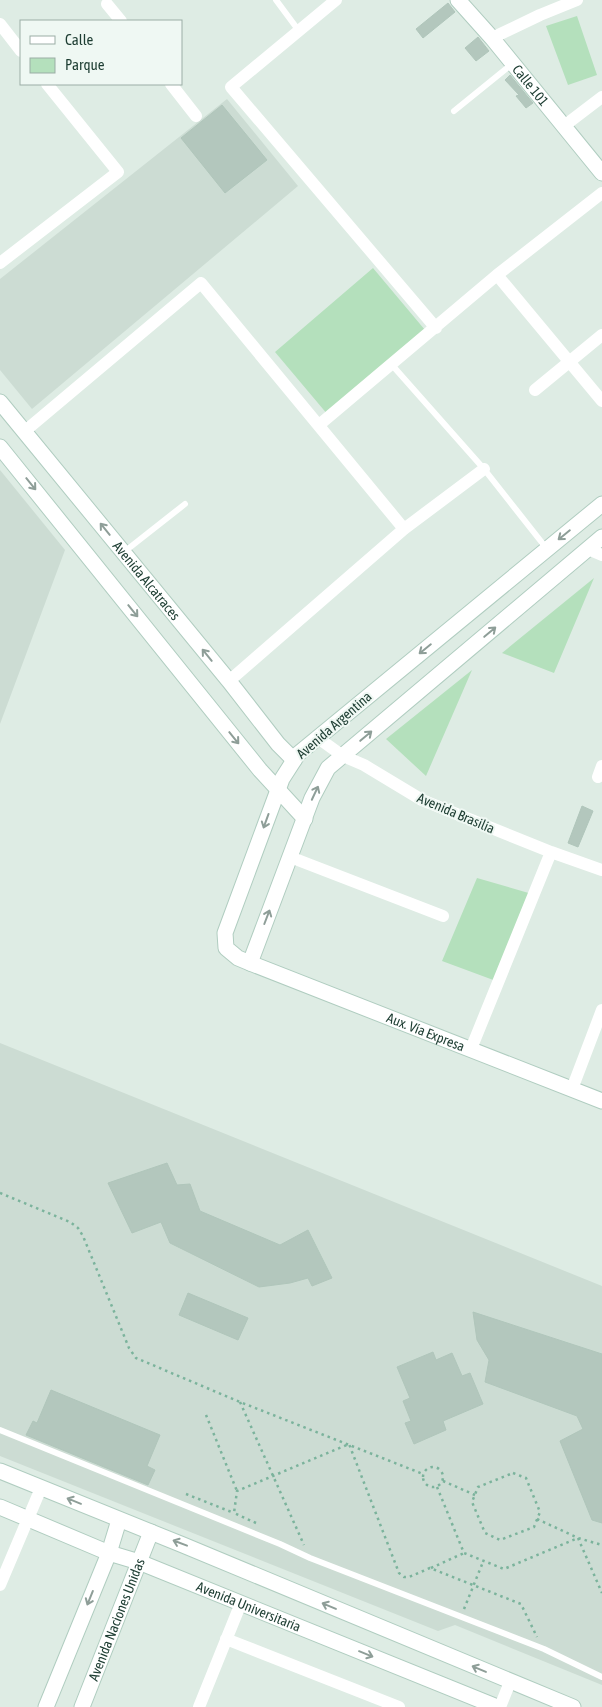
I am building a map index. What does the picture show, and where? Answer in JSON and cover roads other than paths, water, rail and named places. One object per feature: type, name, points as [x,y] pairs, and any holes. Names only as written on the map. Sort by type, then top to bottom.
[{"type":"main road","name":"Calle 101","points":[[458,0],[513,63],[602,173]]},
{"type":"main road","name":"Avenida Alcatraces","points":[[0,402],[229,681],[278,744],[294,760]]},
{"type":"main road","points":[[0,446],[254,762],[305,819],[250,963]]},
{"type":"main road","name":"Avenida Argentina","points":[[250,963],[238,958],[226,948],[225,933],[278,790],[298,754],[602,504]]},
{"type":"main road","name":"Avenida Argentina","points":[[305,819],[312,798],[328,768],[595,552],[602,537]]},
{"type":"main road","name":"Aux. Vía Expresa","points":[[250,963],[602,1101]]},
{"type":"main road","points":[[0,1472],[151,1532],[573,1707]]},
{"type":"main road","name":"Avenida Universitaria","points":[[0,1507],[109,1553],[139,1562],[498,1707]]},
{"type":"main road","points":[[46,1707],[109,1553],[119,1520]]},
{"type":"main road","name":"Avenida Naciones Unidas","points":[[82,1707],[151,1532]]},
{"type":"street","points":[[336,0],[231,87],[436,328]]},
{"type":"street","points":[[492,38],[577,0]]},
{"type":"street","points":[[107,4],[120,20]]},
{"type":"street","points":[[0,24],[20,50]]},
{"type":"street","points":[[0,263],[118,172],[48,85]]},
{"type":"street","points":[[172,85],[196,116]]},
{"type":"street","points":[[564,126],[602,97]]},
{"type":"street","points":[[319,426],[498,275],[602,193]]},
{"type":"street","points":[[498,275],[602,401]]},
{"type":"street","points":[[25,431],[201,283],[404,529]]},
{"type":"street","points":[[535,390],[602,336]]},
{"type":"street","points":[[229,681],[404,529],[484,469]]},
{"type":"street","name":"Avenida Brasilia","points":[[318,738],[343,756],[364,765],[422,800],[551,852],[602,870]]},
{"type":"street","points":[[471,1049],[551,852]]},
{"type":"street","points":[[290,857],[442,916]]},
{"type":"street","points":[[572,1089],[602,1010]]},
{"type":"street","points":[[0,1585],[40,1488]]},
{"type":"street","points":[[199,1707],[241,1603]]},
{"type":"street","points":[[226,1639],[399,1707]]},
{"type":"street","points":[[498,1707],[510,1682]]},
{"type":"lane","points":[[276,0],[299,31]]},
{"type":"lane","points":[[454,110],[513,63]]},
{"type":"lane","points":[[392,365],[484,469],[547,549]]},
{"type":"lane","points":[[124,552],[185,504]]},
{"type":"lane","points":[[0,1430],[273,1541],[310,1558],[544,1649],[602,1677]]}]
